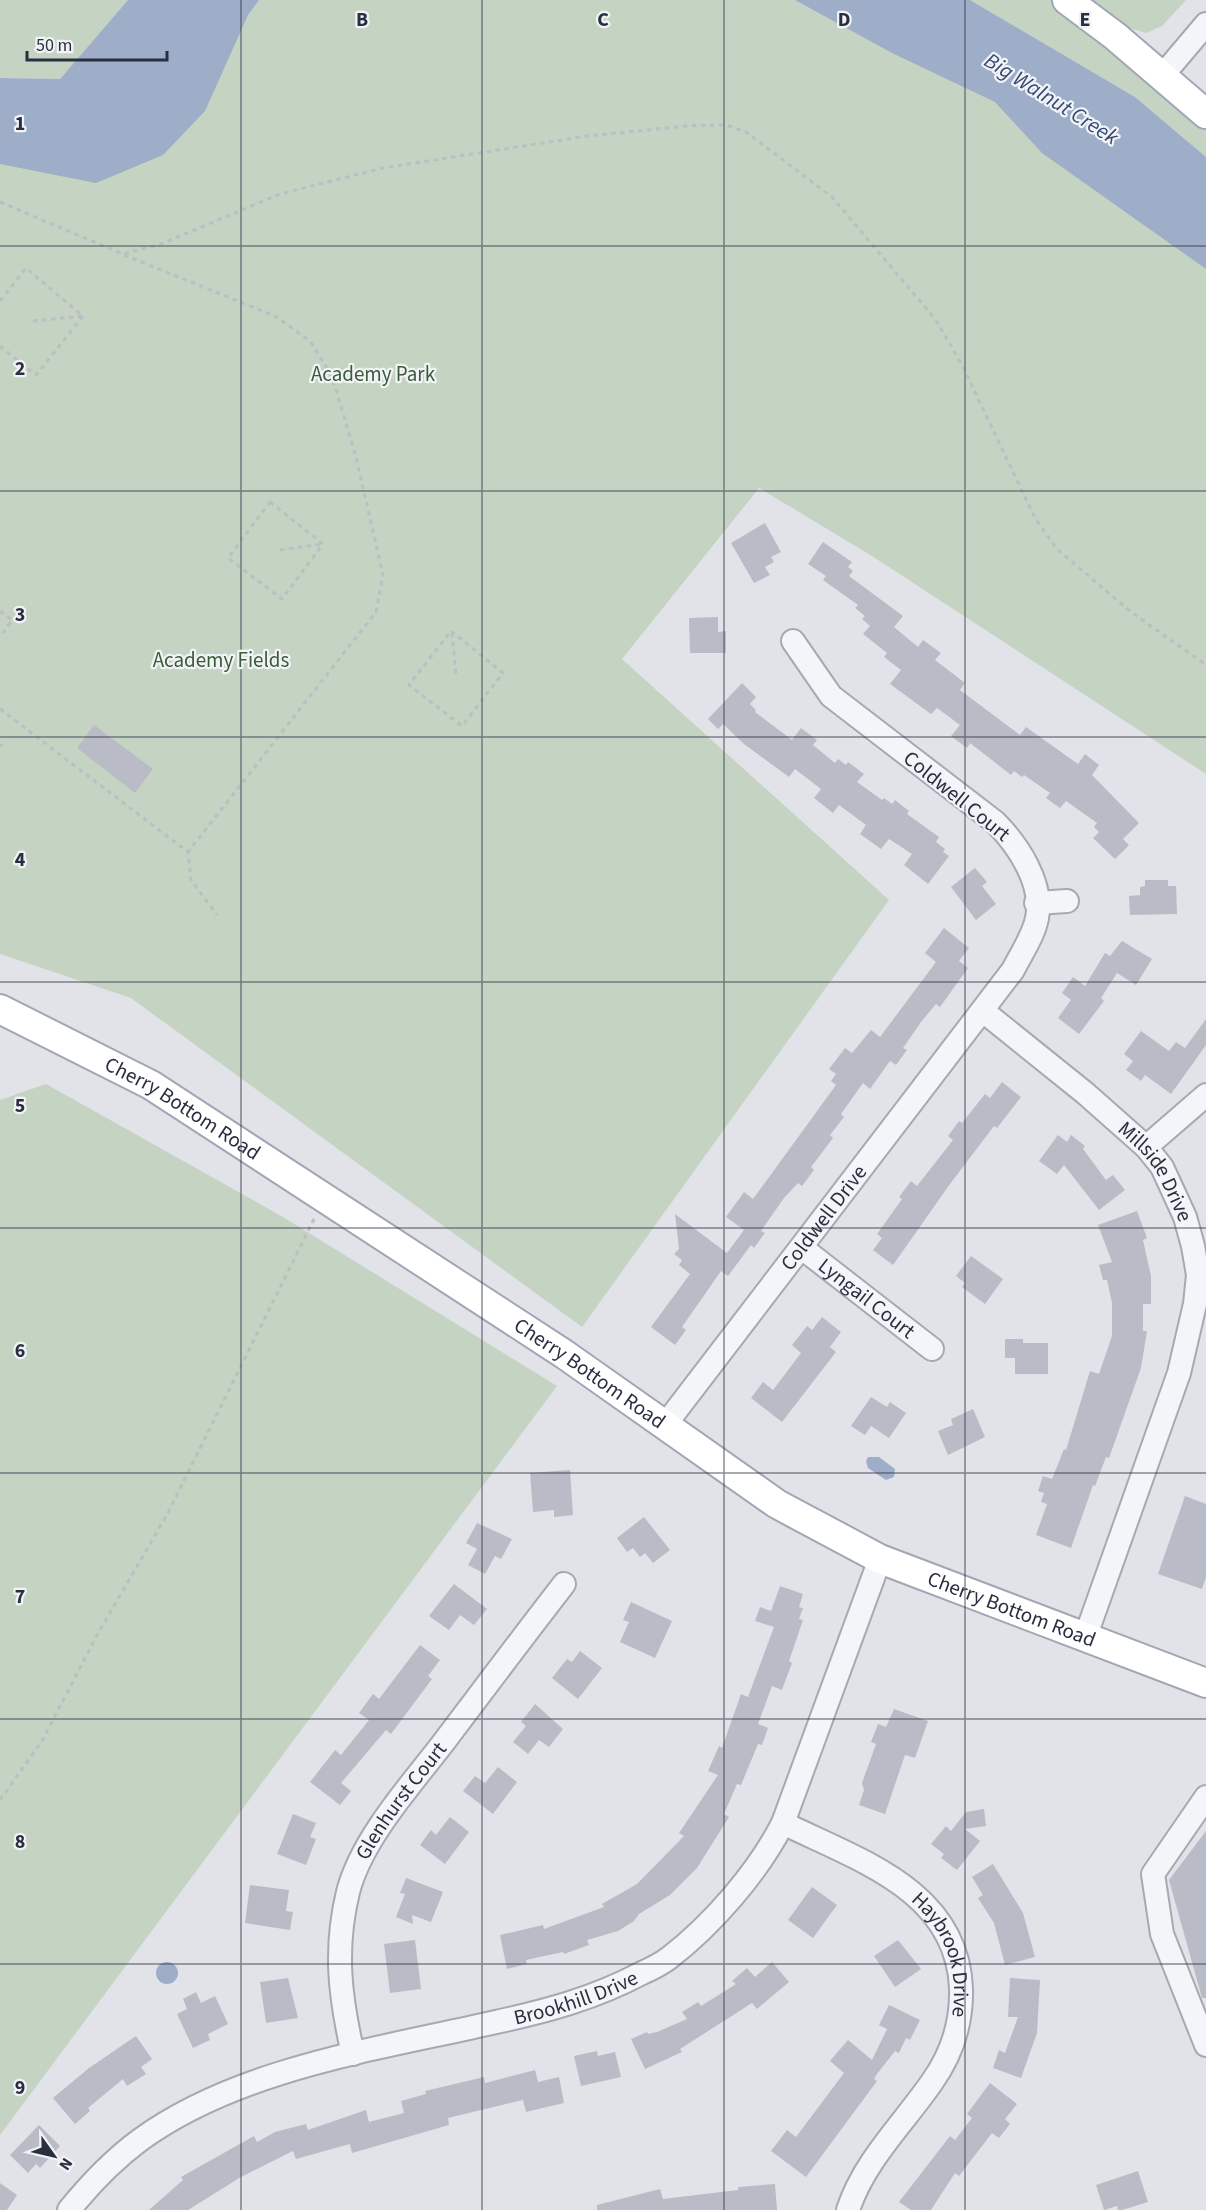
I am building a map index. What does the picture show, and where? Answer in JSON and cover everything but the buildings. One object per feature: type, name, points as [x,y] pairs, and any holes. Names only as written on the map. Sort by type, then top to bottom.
[{"type":"main road","points":[[1067,0],[1206,114]]},
{"type":"main road","name":"Cherry Bottom Road","points":[[0,1009],[151,1085],[554,1348],[777,1504],[880,1559],[1086,1635],[1206,1683]]},
{"type":"street","points":[[1162,76],[1206,24]]},
{"type":"street","name":"Coldwell Court","points":[[794,641],[831,696],[995,822],[1015,842],[1034,880],[1037,918],[1013,970],[982,1011]]},
{"type":"street","points":[[1036,903],[1066,901]]},
{"type":"street","name":"Millside Drive","points":[[982,1011],[1085,1093],[1146,1147],[1162,1167],[1185,1217],[1197,1275],[1201,1304],[1179,1373],[1086,1635]]},
{"type":"street","name":"Coldwell Drive","points":[[665,1425],[982,1011]]},
{"type":"street","points":[[1146,1147],[1206,1095]]},
{"type":"street","name":"Lyngail Court","points":[[802,1248],[932,1349]]},
{"type":"street","name":"Brookhill Drive","points":[[69,2210],[116,2159],[169,2123],[216,2098],[286,2073],[353,2054],[557,2009],[625,1983],[668,1959],[724,1906],[770,1849],[783,1823],[880,1559]]},
{"type":"street","name":"Glenhurst Court","points":[[353,2054],[341,2002],[339,1947],[348,1890],[363,1857],[388,1814],[564,1584]]},
{"type":"street","points":[[1206,1797],[1153,1874],[1162,1934],[1206,2045]]},
{"type":"street","name":"Haybrook Drive","points":[[783,1823],[891,1876],[928,1906],[951,1940],[960,1976],[961,2004],[957,2033],[946,2061],[864,2173],[848,2210]]},
{"type":"path","points":[[123,254],[161,244],[280,194],[383,168],[587,136],[675,127],[726,125],[746,132],[832,197],[936,320],[963,367],[1035,518],[1057,549],[1131,612],[1206,665]]},
{"type":"path","points":[[0,202],[275,316],[310,340],[332,376],[356,457],[383,575],[376,612],[188,852],[191,880],[218,915]]},
{"type":"path","points":[[0,301],[26,268],[83,316]]},
{"type":"path","points":[[33,321],[83,316]]},
{"type":"path","points":[[0,346],[36,375],[83,316]]},
{"type":"path","points":[[270,502],[323,544],[282,598],[228,558],[270,502]]},
{"type":"path","points":[[280,550],[323,544]]},
{"type":"path","points":[[0,611],[12,620],[0,637]]},
{"type":"path","points":[[451,631],[503,673],[462,726],[409,685],[451,631]]},
{"type":"path","points":[[451,631],[456,675]]},
{"type":"path","points":[[0,709],[188,852]]},
{"type":"path","points":[[0,1800],[42,1741],[96,1636],[169,1511],[324,1198]]},
{"type":"green space","points":[[0,0],[128,0],[60,79],[0,78]]},
{"type":"green space","name":"Academy Park","points":[[204,0],[891,0],[1206,200],[1206,774],[872,556],[759,488],[622,659],[889,900],[582,1327],[131,998],[0,954],[0,113]]},
{"type":"green space","points":[[970,0],[1051,0],[1166,94],[1206,130],[1206,157],[1135,97]]},
{"type":"green space","points":[[1084,0],[1186,0],[1162,26],[1146,33],[1115,24]]},
{"type":"green space","points":[[46,1084],[283,1217],[557,1386],[0,2135],[0,1100]]},
{"type":"water","points":[[128,0],[259,0],[248,15],[205,111],[163,155],[96,183],[0,164],[0,78],[60,79]]},
{"type":"water","name":"Big Walnut Creek","points":[[795,0],[970,0],[1135,97],[1206,157],[1206,269],[1042,153],[995,102],[892,53]]},
{"type":"water","points":[[868,1457],[879,1457],[895,1469],[894,1477],[886,1480],[868,1468],[866,1461]]},
{"type":"water","points":[[167,1962],[175,1965],[178,1973],[175,1981],[167,1984],[159,1981],[156,1973],[159,1965]]},
{"type":"park label","name":"Academy Fields","points":[[221,660]]}]
